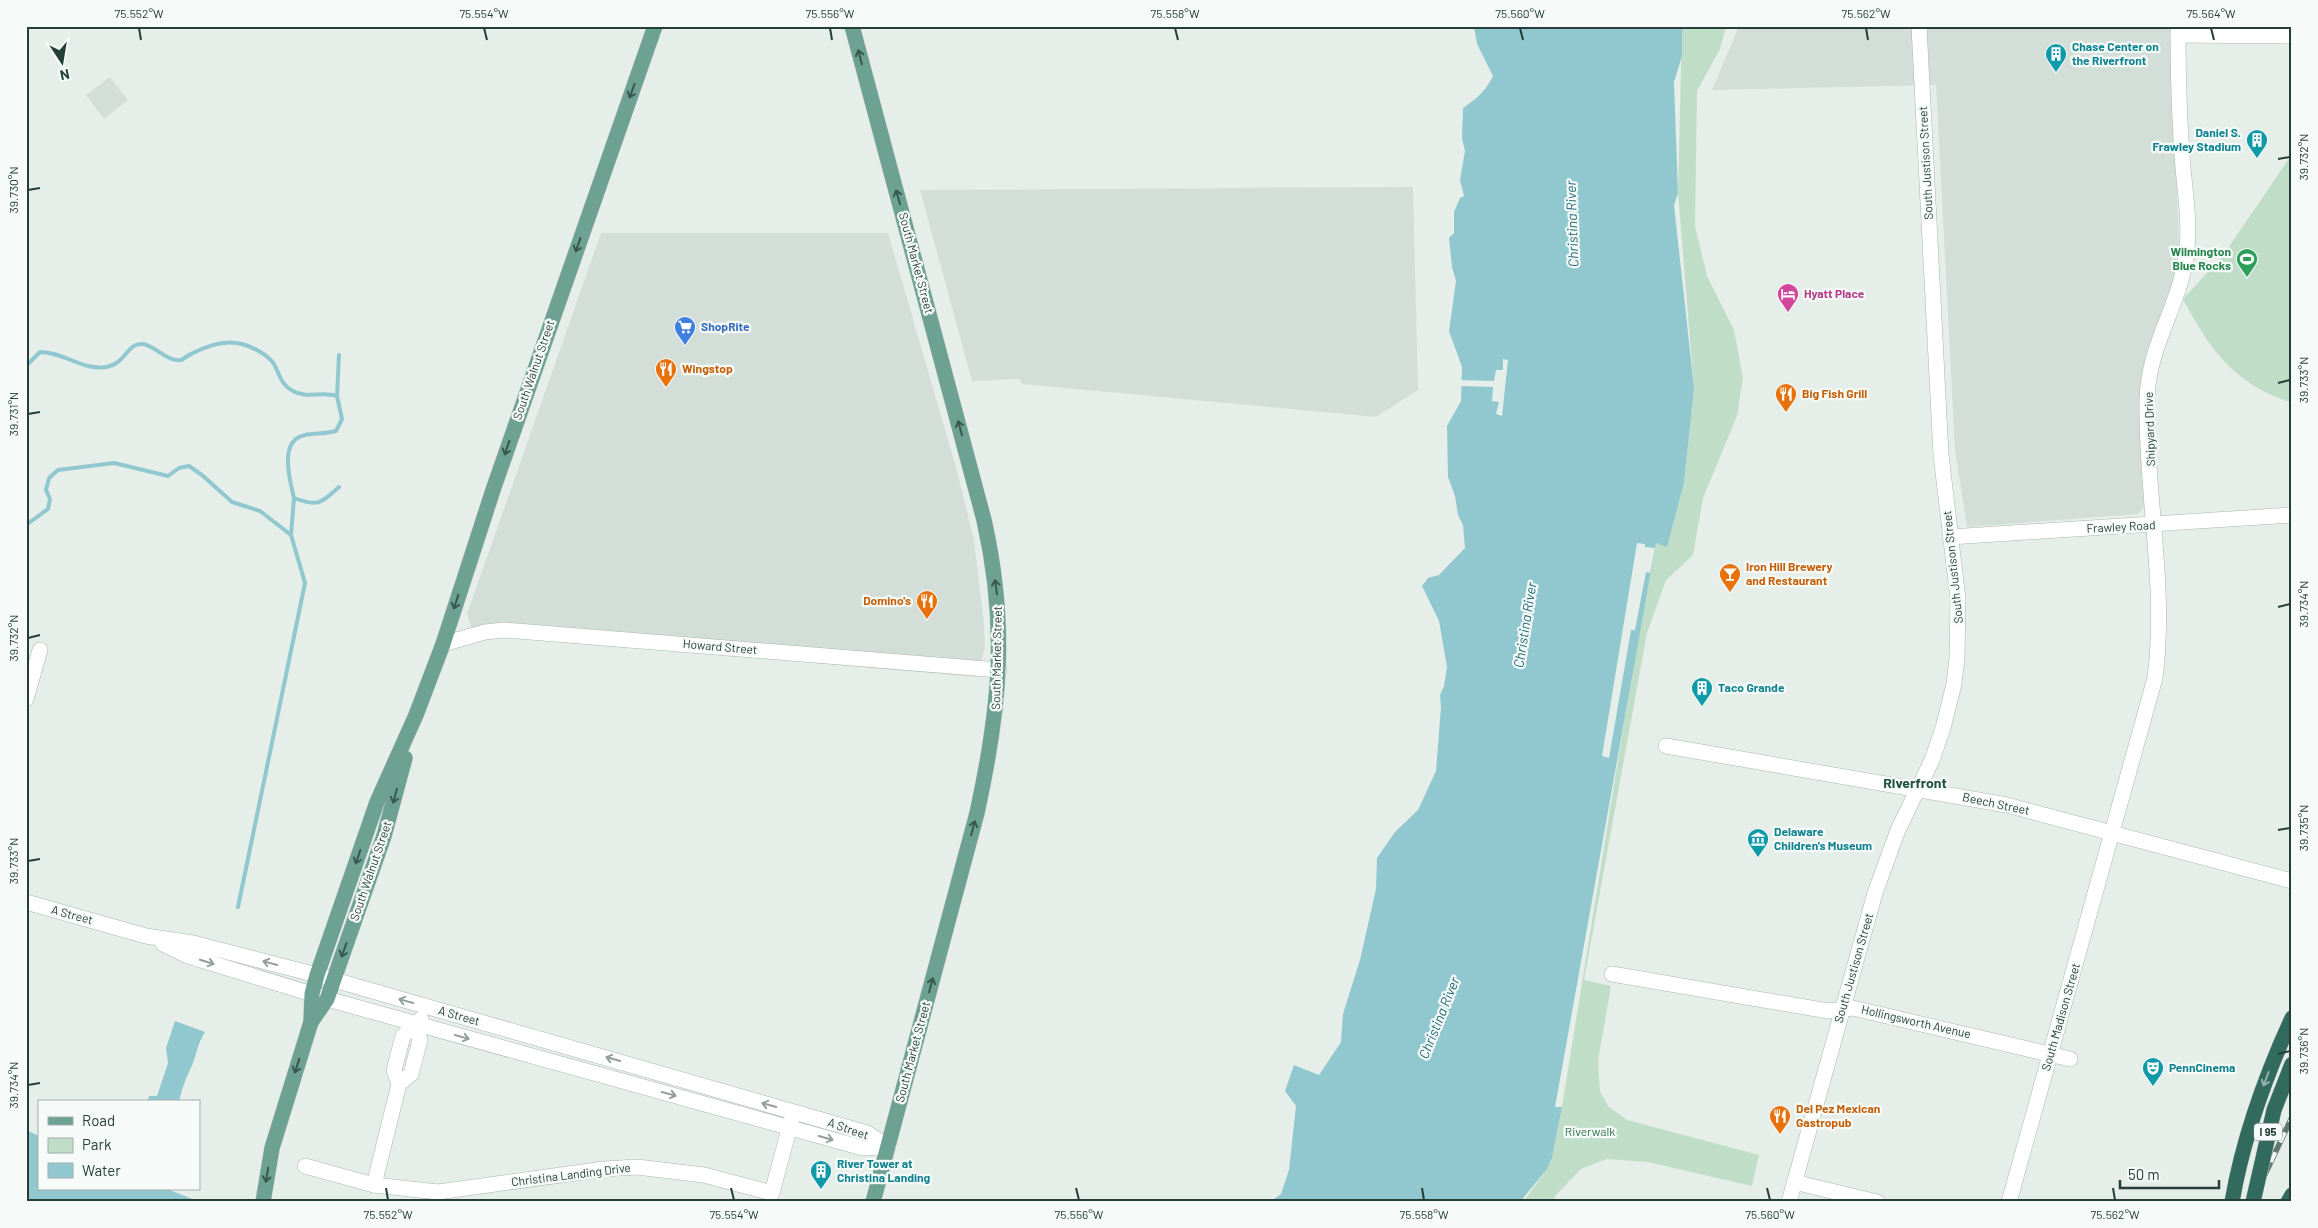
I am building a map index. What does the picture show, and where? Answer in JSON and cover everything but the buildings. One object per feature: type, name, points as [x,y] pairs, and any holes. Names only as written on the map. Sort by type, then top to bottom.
[{"type":"highway","points":[[2232,1202],[2244,1146],[2257,1104],[2292,1018]]},
{"type":"highway","name":"I 95","points":[[2253,1202],[2274,1110],[2292,1064]]},
{"type":"highway","points":[[2288,1202],[2292,1195]]},
{"type":"main road","name":"South Walnut Street","points":[[263,1202],[272,1148],[282,1110],[311,1022],[312,994],[317,975],[377,802],[416,715],[443,644],[497,478],[655,26]]},
{"type":"main road","name":"South Market Street","points":[[852,26],[911,242],[989,544],[999,613],[999,670],[993,736],[977,812],[873,1202]]},
{"type":"main road","name":"South Walnut Street","points":[[311,1022],[327,999],[384,836],[416,715]]},
{"type":"street","name":"South Justison Street","points":[[1789,1202],[1881,874],[1898,830],[1932,760],[1943,728],[1954,684],[1958,658],[1958,607],[1941,455],[1919,26]]},
{"type":"street","points":[[2178,31],[2292,36]]},
{"type":"street","name":"Shipyard Drive","points":[[2113,832],[2155,678],[2159,627],[2155,525],[2148,434],[2148,386],[2153,356],[2180,285],[2187,249],[2178,31]]},
{"type":"street","name":"Frawley Road","points":[[1950,537],[2292,515]]},
{"type":"street","name":"Howard Street","points":[[443,644],[485,632],[504,630],[999,670]]},
{"type":"street","points":[[26,699],[40,650]]},
{"type":"street","name":"Beech Street","points":[[1666,746],[1918,788],[2007,805],[2292,881]]},
{"type":"street","name":"South Madison Street","points":[[2009,1202],[2113,832]]},
{"type":"street","name":"A Street","points":[[26,902],[146,936],[193,943],[317,975],[867,1133],[888,1147]]},
{"type":"street","name":"A Street","points":[[146,936],[188,956],[327,999],[866,1149],[888,1147]]},
{"type":"street","name":"Hollingsworth Avenue","points":[[1612,974],[1828,1012],[1853,1008],[2070,1059]]},
{"type":"street","points":[[374,1185],[399,1084],[394,1070],[403,1036],[433,1008]]},
{"type":"street","name":"Christina Landing Drive","points":[[305,1166],[374,1185],[426,1191],[446,1191],[631,1166],[704,1175],[772,1193],[794,1112]]},
{"type":"street","points":[[1794,1182],[1876,1202]]},
{"type":"shaded area","points":[[1739,26],[2172,26],[2179,253],[2174,281],[2147,350],[2140,384],[2144,507],[2138,514],[1967,527],[1955,451],[1936,85],[1712,90]]},
{"type":"shaded area","points":[[110,77],[128,100],[104,119],[86,95]]},
{"type":"shaded area","points":[[1413,187],[1418,390],[1376,417],[1022,384],[1020,379],[972,381],[920,190]]},
{"type":"shaded area","points":[[601,233],[888,233],[957,471],[974,540],[985,648],[976,677],[513,637],[494,637],[477,643],[467,614]]},
{"type":"green space","name":"Riverwalk","points":[[1682,26],[1726,26],[1720,49],[1697,91],[1695,226],[1707,276],[1734,330],[1743,378],[1737,416],[1703,498],[1693,555],[1666,580],[1647,633],[1584,980],[1611,986],[1598,1061],[1600,1091],[1608,1106],[1627,1120],[1759,1155],[1752,1186],[1648,1162],[1607,1159],[1581,1169],[1555,1196],[1553,1202],[1523,1202],[1547,1169],[1552,1158],[1562,1107],[1636,649],[1656,543],[1667,546],[1684,483],[1694,388],[1678,193]]},
{"type":"green space","name":"Wilmington Blue Rocks","points":[[2292,154],[2292,403],[2254,386],[2226,363],[2203,334],[2183,299],[2222,257]]},
{"type":"water","name":"Christina River","points":[[1474,26],[1682,26],[1682,56],[1674,82],[1678,193],[1674,205],[1694,388],[1684,483],[1667,547],[1656,543],[1555,1107],[1562,1107],[1552,1158],[1547,1169],[1520,1202],[1270,1202],[1281,1194],[1289,1170],[1296,1106],[1285,1091],[1294,1065],[1319,1075],[1341,1042],[1343,1014],[1360,960],[1376,889],[1377,858],[1395,832],[1418,810],[1436,771],[1441,707],[1440,695],[1444,686],[1447,667],[1439,621],[1422,586],[1428,578],[1439,575],[1465,548],[1463,525],[1458,515],[1455,496],[1448,477],[1447,426],[1461,401],[1462,367],[1449,331],[1456,281],[1452,267],[1449,238],[1454,233],[1454,212],[1460,198],[1464,196],[1460,180],[1465,151],[1462,138],[1463,108],[1480,94],[1493,76],[1477,44]]},
{"type":"water","points":[[175,1021],[205,1032],[180,1100],[148,1100],[149,1096],[157,1096],[168,1063],[166,1048]]},
{"type":"water","points":[[26,1130],[38,1136],[38,1190],[170,1190],[200,1202],[26,1202]]},
{"type":"pier","points":[[1503,359],[1508,360],[1502,416],[1496,414],[1499,402],[1492,401],[1493,387],[1459,386],[1459,380],[1494,381],[1496,370],[1503,370]]},
{"type":"pier","points":[[1637,543],[1645,544],[1645,547],[1655,548],[1650,573],[1646,572],[1635,630],[1631,630],[1609,758],[1602,756]]},
{"type":"waterway","points":[[26,366],[40,352],[57,355],[98,368],[113,365],[133,346],[138,344],[148,345],[167,357],[176,360],[209,346],[229,342],[251,347],[268,358],[274,364],[283,383],[289,389],[308,395],[325,394],[337,396]]},
{"type":"waterway","points":[[294,498],[288,462],[291,445],[297,438],[305,435],[336,431],[342,419],[337,396],[339,355]]},
{"type":"waterway","points":[[26,525],[48,509],[50,499],[46,490],[49,478],[58,470],[114,463],[168,476],[179,468],[189,466],[232,502],[260,511],[291,535]]},
{"type":"waterway","points":[[238,907],[305,583],[291,535],[294,498],[314,503],[323,500],[339,487]]},
{"type":"railway","points":[[2252,1202],[2292,1117]]},
{"type":"place","name":"Chase Center on the Riverfront","points":[[2056,73]]},
{"type":"place","name":"Daniel S. Frawley Stadium","points":[[2257,159]]},
{"type":"place","name":"Wilmington Blue Rocks","points":[[2247,278]]},
{"type":"place","name":"Hyatt Place","points":[[1788,313]]},
{"type":"place","name":"ShopRite","points":[[685,346]]},
{"type":"place","name":"Wingstop","points":[[666,388]]},
{"type":"place","name":"Big Fish Grill","points":[[1786,413]]},
{"type":"place","name":"Iron Hill Brewery and Restaurant","points":[[1730,593]]},
{"type":"place","name":"Domino's","points":[[927,620]]},
{"type":"place","name":"Taco Grande","points":[[1702,707]]},
{"type":"place","name":"Delaware Children's Museum","points":[[1758,858]]},
{"type":"place","name":"PennCinema","points":[[2153,1087]]},
{"type":"place","name":"Del Pez Mexican Gastropub","points":[[1780,1135]]},
{"type":"place","name":"River Tower at Christina Landing","points":[[821,1190]]},
{"type":"district","name":"Riverfront","points":[[1915,783]]}]
